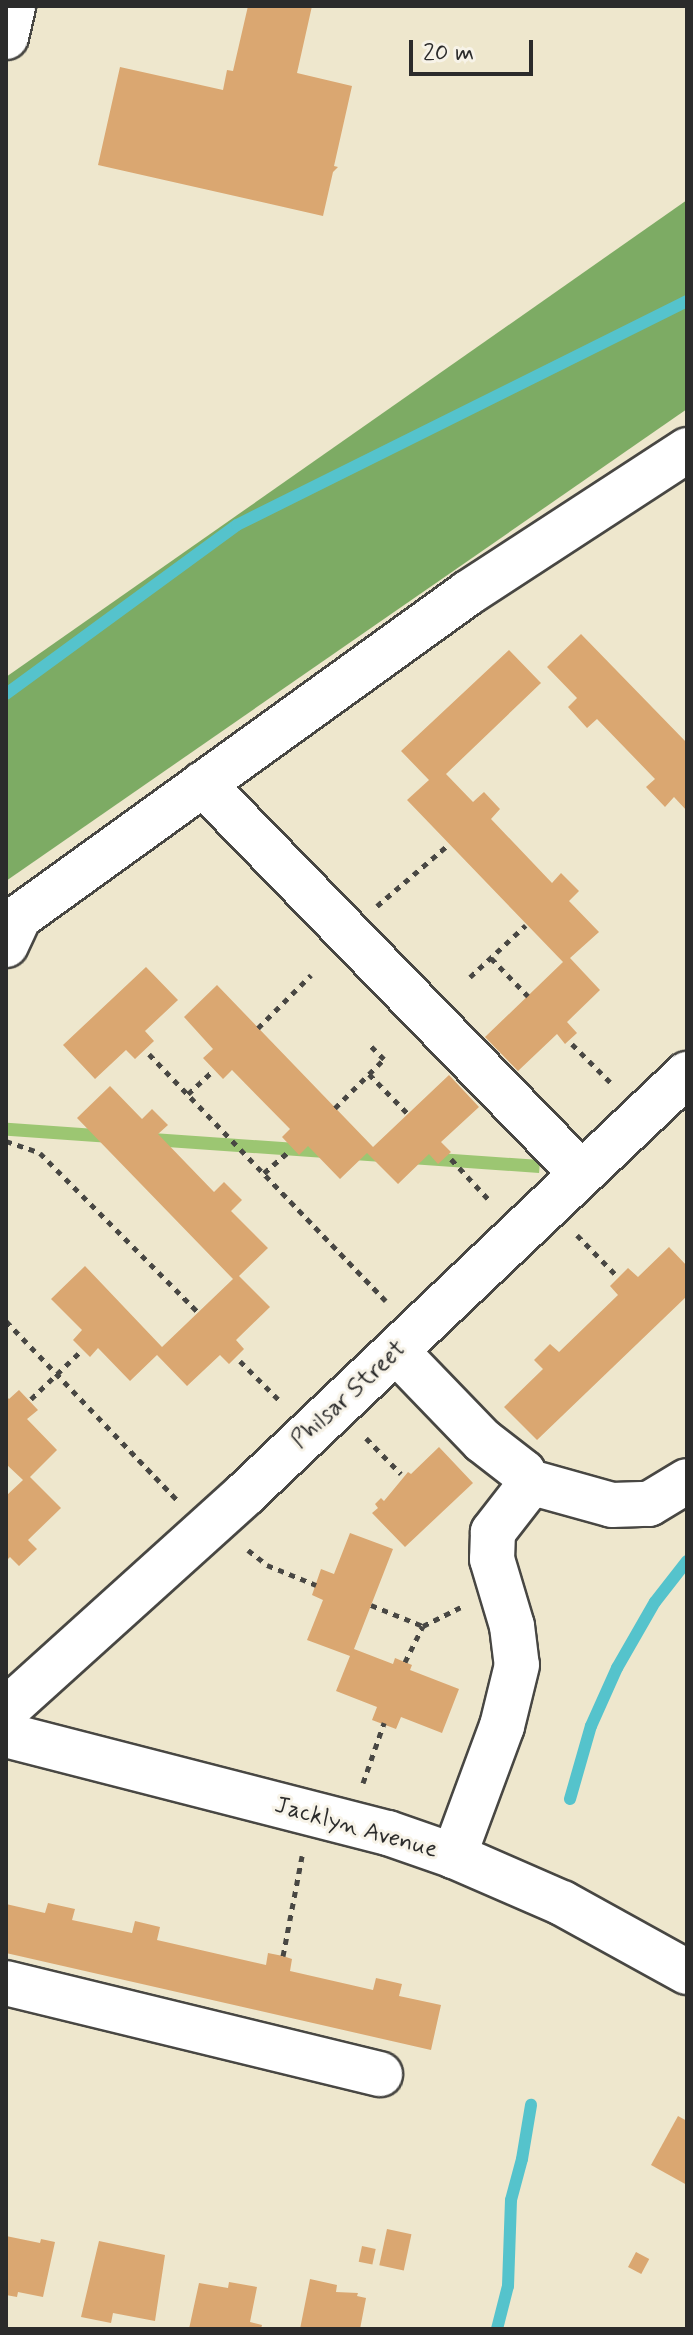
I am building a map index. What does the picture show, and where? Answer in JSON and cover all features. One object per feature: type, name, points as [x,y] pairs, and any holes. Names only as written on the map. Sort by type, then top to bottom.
[{"type":"street","points":[[6,37],[13,6]]},
{"type":"street","points":[[6,945],[19,917],[468,593],[687,450]]},
{"type":"street","points":[[203,784],[581,1173]]},
{"type":"street","name":"Philsar Street","points":[[7,1732],[396,1351],[687,1074]]},
{"type":"street","points":[[396,1351],[483,1441],[523,1472],[526,1481],[524,1492],[493,1532],[492,1559],[512,1626],[517,1665],[502,1726],[454,1856]]},
{"type":"street","points":[[526,1481],[612,1505],[649,1504],[687,1481]]},
{"type":"street","name":"Jacklyn Avenue","points":[[7,1732],[388,1833],[454,1856],[562,1903],[687,1972]]},
{"type":"street","points":[[6,1983],[380,2074]]},
{"type":"path","points":[[346,932],[449,844]]},
{"type":"path","points":[[470,977],[526,925]]},
{"type":"path","points":[[491,958],[528,996]]},
{"type":"path","points":[[258,1028],[311,975]]},
{"type":"path","points":[[335,1108],[384,1059],[369,1044]]},
{"type":"path","points":[[572,1044],[612,1084]]},
{"type":"path","points":[[149,1054],[386,1301]]},
{"type":"path","points":[[188,1094],[213,1071]]},
{"type":"path","points":[[369,1074],[408,1114]]},
{"type":"path","points":[[6,1141],[40,1153],[198,1312]]},
{"type":"path","points":[[264,1173],[288,1152]]},
{"type":"path","points":[[451,1159],[490,1201]]},
{"type":"path","points":[[577,1235],[618,1277]]},
{"type":"path","points":[[6,1321],[178,1501]]},
{"type":"path","points":[[31,1399],[79,1353]]},
{"type":"path","points":[[240,1361],[281,1402]]},
{"type":"path","points":[[366,1438],[401,1474]]},
{"type":"path","points":[[248,1550],[267,1565],[316,1585]]},
{"type":"path","points":[[371,1605],[423,1626],[405,1662]]},
{"type":"path","points":[[362,1786],[384,1723]]},
{"type":"path","points":[[283,1956],[302,1856]]},
{"type":"green space","points":[[687,200],[687,409],[6,881],[6,677]]},
{"type":"green space","points":[[6,1123],[540,1160],[539,1173],[6,1136]]},
{"type":"building","points":[[248,6],[312,6],[297,73],[352,86],[334,166],[338,167],[333,172],[323,216],[98,165],[120,67],[223,90],[227,70],[233,71]]},
{"type":"building","points":[[581,634],[687,743],[687,811],[674,797],[665,807],[646,787],[655,779],[597,719],[587,728],[568,707],[577,698],[547,667]]},
{"type":"building","points":[[509,650],[541,683],[446,774],[473,802],[484,792],[500,809],[491,819],[552,883],[561,873],[579,891],[569,901],[599,932],[570,958],[600,990],[567,1022],[577,1033],[565,1044],[557,1034],[518,1071],[485,1037],[563,962],[407,800],[429,780],[401,751]]},
{"type":"building","points":[[146,967],[178,1000],[145,1031],[154,1041],[135,1059],[126,1050],[95,1079],[63,1045]]},
{"type":"building","points":[[217,985],[373,1147],[449,1075],[479,1107],[441,1142],[451,1152],[438,1164],[429,1154],[398,1184],[367,1153],[340,1179],[308,1146],[299,1155],[282,1137],[290,1129],[232,1070],[223,1079],[203,1058],[213,1049],[184,1017]]},
{"type":"building","points":[[110,1086],[142,1119],[152,1109],[168,1125],[158,1134],[214,1192],[224,1182],[242,1200],[231,1211],[268,1248],[239,1276],[270,1307],[236,1340],[244,1349],[229,1364],[220,1355],[187,1386],[157,1355],[130,1381],[98,1348],[90,1357],[73,1340],[82,1330],[51,1299],[85,1266],[162,1347],[233,1279],[77,1118]]},
{"type":"building","points":[[669,1247],[687,1266],[687,1296],[537,1440],[504,1407],[543,1369],[534,1360],[550,1344],[559,1352],[618,1295],[610,1286],[628,1268],[638,1277]]},
{"type":"building","points":[[19,1390],[38,1410],[27,1419],[57,1450],[30,1477],[61,1508],[28,1540],[37,1549],[19,1566],[10,1557],[6,1561],[6,1496],[23,1480],[6,1464],[6,1396],[9,1399]]},
{"type":"building","points":[[439,1447],[473,1483],[405,1547],[372,1513],[378,1508],[375,1504],[381,1498],[384,1501],[408,1472],[411,1474]]},
{"type":"building","points":[[350,1533],[393,1549],[354,1649],[393,1664],[395,1658],[412,1665],[410,1670],[459,1689],[442,1733],[401,1717],[396,1729],[372,1720],[377,1707],[336,1691],[350,1656],[307,1640],[323,1600],[312,1595],[321,1569],[334,1574]]},
{"type":"building","points":[[48,1903],[75,1909],[72,1920],[132,1933],[135,1921],[160,1927],[157,1940],[266,1965],[268,1953],[283,1956],[292,1959],[290,1971],[373,1990],[376,1978],[402,1984],[399,1996],[441,2005],[431,2050],[6,1953],[6,1904],[45,1913]]},
{"type":"building","points":[[678,2116],[687,2121],[687,2185],[651,2165]]},
{"type":"building","points":[[387,2229],[411,2234],[404,2270],[379,2265]]},
{"type":"building","points":[[6,2236],[40,2243],[41,2239],[55,2242],[43,2297],[18,2292],[17,2297],[6,2295]]},
{"type":"building","points":[[99,2241],[165,2255],[155,2321],[113,2313],[111,2323],[81,2317]]},
{"type":"building","points":[[362,2246],[376,2249],[372,2265],[359,2262]]},
{"type":"building","points":[[636,2252],[649,2259],[641,2274],[628,2267]]},
{"type":"building","points":[[310,2279],[337,2285],[336,2292],[358,2293],[357,2296],[366,2298],[360,2329],[300,2329]]},
{"type":"building","points":[[229,2282],[257,2287],[250,2322],[262,2325],[261,2329],[189,2329],[199,2283],[228,2288]]},
{"type":"waterway","points":[[6,694],[237,525],[687,301]]},
{"type":"waterway","points":[[570,1799],[591,1726],[617,1668],[655,1602],[687,1561]]},
{"type":"waterway","points":[[497,2329],[508,2286],[511,2200],[531,2105]]}]
